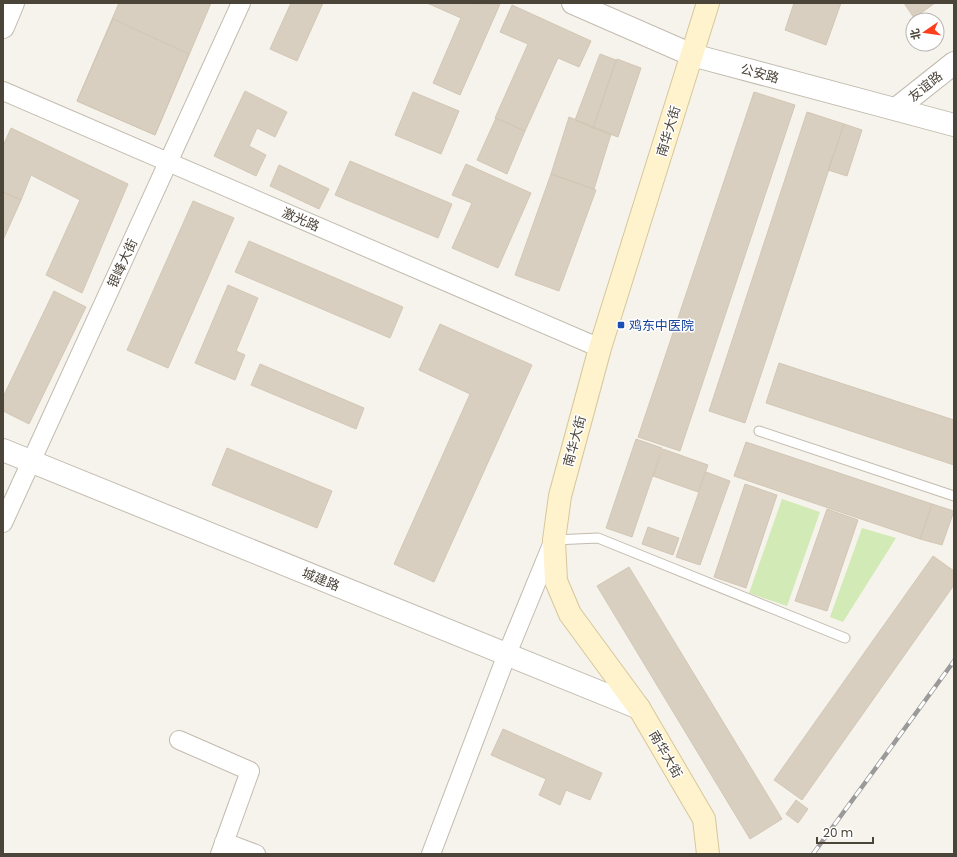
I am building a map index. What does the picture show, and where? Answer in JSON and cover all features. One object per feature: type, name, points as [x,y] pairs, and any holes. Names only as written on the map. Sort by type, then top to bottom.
[{"type":"main road","name":"南华大街","points":[[708,3],[600,348],[560,496],[554,540],[556,581],[570,614],[639,708],[704,819],[708,854]]},
{"type":"street","points":[[3,27],[13,3]]},
{"type":"street","name":"银峰大街","points":[[3,523],[240,3]]},
{"type":"street","name":"公安路","points":[[573,3],[692,56],[954,125]]},
{"type":"street","name":"友谊路","points":[[896,109],[954,63]]},
{"type":"street","name":"激光路","points":[[3,91],[600,348]]},
{"type":"street","name":"城建路","points":[[3,450],[639,708]]},
{"type":"street","points":[[431,854],[507,654],[554,540]]},
{"type":"street","points":[[179,740],[250,770],[222,848],[256,854]]},
{"type":"lane","points":[[759,431],[954,496]]},
{"type":"lane","points":[[554,540],[598,538],[845,638]]},
{"type":"green space","points":[[782,499],[820,512],[787,606],[749,593]]},
{"type":"green space","points":[[862,528],[896,538],[843,622],[830,617]]},
{"type":"building","points":[[119,3],[211,3],[155,135],[77,101]]},
{"type":"building","points":[[291,3],[323,3],[297,61],[270,49]]},
{"type":"building","points":[[427,3],[500,4],[460,95],[433,83],[461,18]]},
{"type":"building","points":[[794,3],[841,3],[826,45],[785,30]]},
{"type":"building","points":[[904,3],[935,3],[922,12],[910,12]]},
{"type":"building","points":[[512,5],[591,41],[579,67],[558,58],[525,131],[495,118],[528,44],[500,32]]},
{"type":"building","points":[[113,19],[189,54],[155,135],[77,101]]},
{"type":"building","points":[[600,54],[616,60],[593,128],[575,120]]},
{"type":"building","points":[[617,59],[641,68],[618,137],[593,128]]},
{"type":"building","points":[[245,91],[287,112],[275,137],[257,128],[249,146],[266,155],[256,176],[214,156]]},
{"type":"building","points":[[413,92],[459,111],[441,154],[395,135]]},
{"type":"building","points":[[754,92],[795,105],[680,451],[638,437]]},
{"type":"building","points":[[807,112],[844,124],[745,423],[709,411]]},
{"type":"building","points":[[569,117],[611,134],[594,189],[551,174]]},
{"type":"building","points":[[496,118],[525,131],[507,174],[477,160]]},
{"type":"building","points":[[844,124],[862,130],[847,176],[828,170]]},
{"type":"building","points":[[11,128],[128,184],[82,293],[46,275],[80,200],[31,175],[21,200],[3,192],[3,146]]},
{"type":"building","points":[[350,161],[452,204],[438,238],[335,195]]},
{"type":"building","points":[[466,164],[531,193],[498,268],[452,248],[472,203],[452,195]]},
{"type":"building","points":[[279,165],[329,189],[319,209],[270,186]]},
{"type":"building","points":[[551,174],[596,190],[559,291],[515,275]]},
{"type":"building","points":[[3,192],[21,200],[3,240]]},
{"type":"building","points":[[193,201],[234,218],[168,368],[127,350]]},
{"type":"building","points":[[249,241],[403,307],[390,338],[235,272]]},
{"type":"building","points":[[228,285],[258,298],[236,351],[245,355],[235,380],[195,363]]},
{"type":"building","points":[[54,291],[86,307],[29,424],[3,411],[3,397]]},
{"type":"building","points":[[440,324],[532,365],[434,582],[394,564],[470,394],[419,370]]},
{"type":"building","points":[[779,363],[954,420],[954,465],[766,403]]},
{"type":"building","points":[[260,364],[364,408],[356,429],[251,385]]},
{"type":"building","points":[[636,439],[662,448],[632,537],[606,528]]},
{"type":"building","points":[[746,442],[932,504],[920,539],[734,476]]},
{"type":"building","points":[[227,448],[332,491],[317,528],[212,485]]},
{"type":"building","points":[[663,449],[708,465],[698,492],[653,476]]},
{"type":"building","points":[[706,472],[730,481],[700,565],[676,557]]},
{"type":"building","points":[[745,484],[777,495],[746,588],[714,577]]},
{"type":"building","points":[[932,504],[954,511],[942,545],[920,539]]},
{"type":"building","points":[[827,509],[858,520],[827,611],[795,601]]},
{"type":"building","points":[[648,527],[679,538],[673,555],[642,544]]},
{"type":"building","points":[[933,556],[954,571],[954,585],[802,800],[774,780]]},
{"type":"building","points":[[629,567],[782,819],[750,839],[597,586]]},
{"type":"building","points":[[503,729],[602,773],[590,800],[566,790],[560,805],[539,795],[546,779],[491,755]]},
{"type":"building","points":[[796,800],[808,809],[798,823],[786,814]]},
{"type":"railway","points":[[813,854],[954,661]]},
{"type":"place","name":"鸡东中医院","points":[[621,325]]}]
